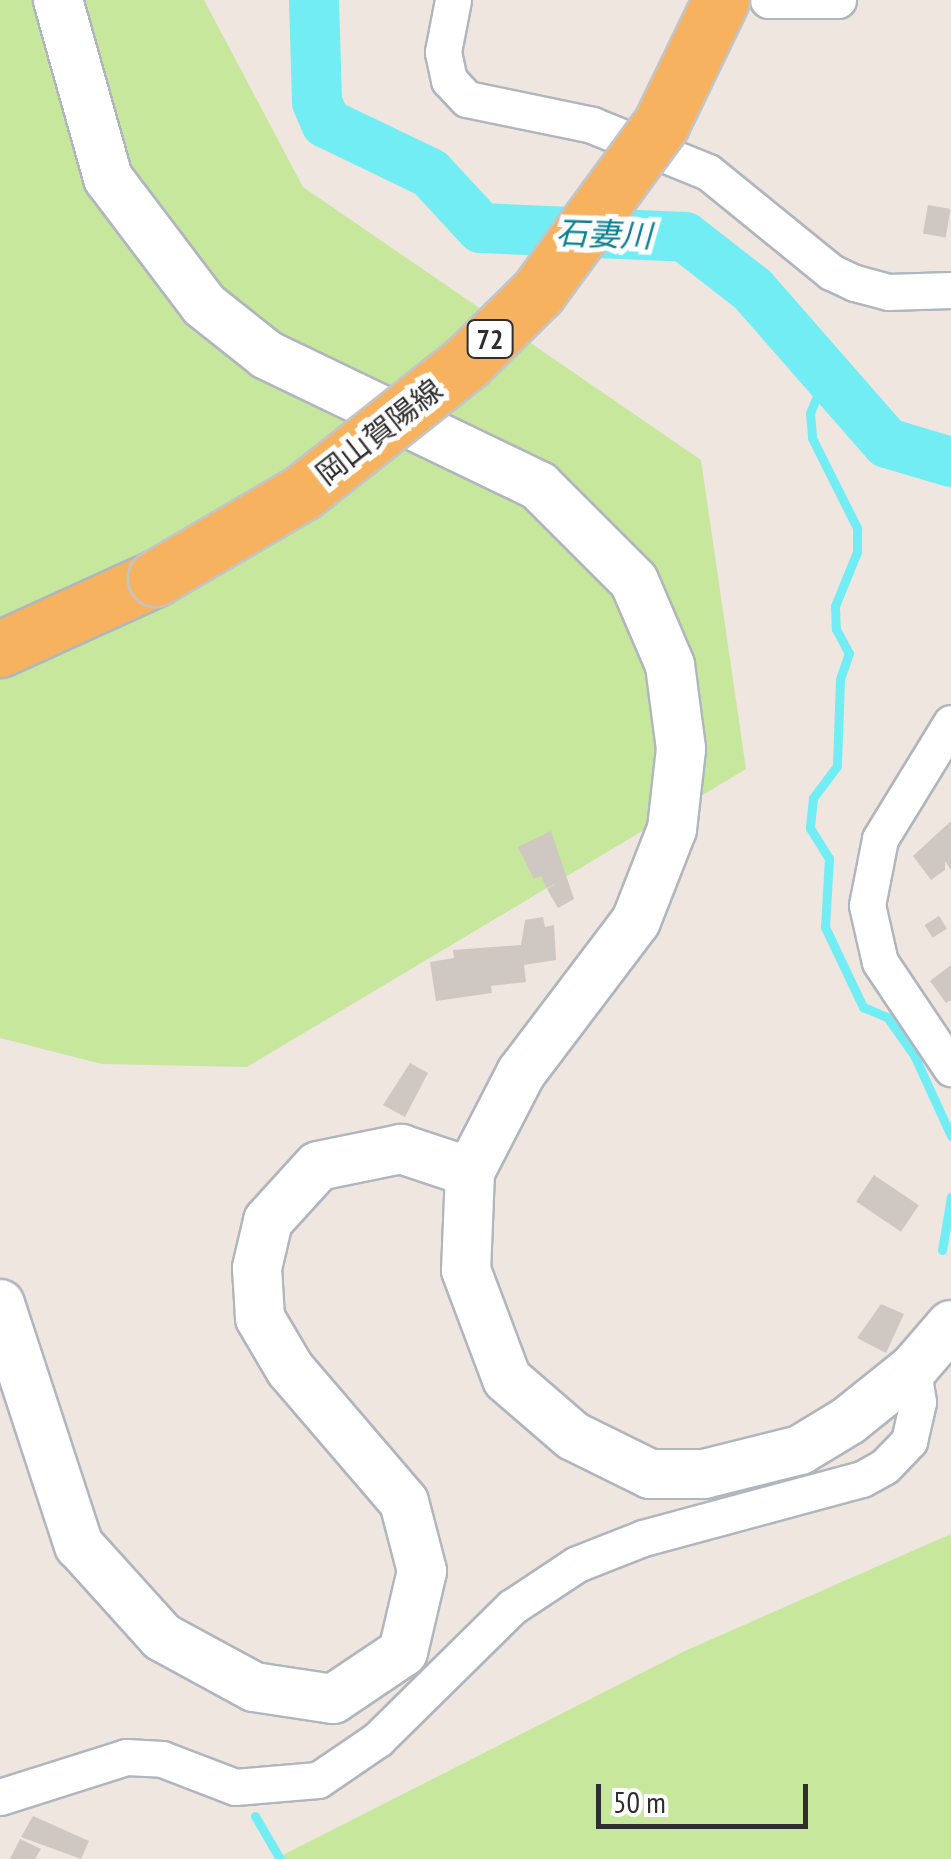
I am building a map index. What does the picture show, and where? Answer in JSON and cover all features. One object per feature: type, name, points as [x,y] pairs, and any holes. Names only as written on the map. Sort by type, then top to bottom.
[{"type":"main road","name":"岡山賀陽線","points":[[0,649],[156,578],[304,492],[467,362],[538,292],[661,124],[721,0]]},
{"type":"street","points":[[58,0],[108,178],[204,306],[267,354],[539,486],[634,582],[670,665],[680,765],[672,829],[643,903],[521,1073],[470,1172],[466,1270],[507,1379],[574,1436],[650,1474],[704,1474],[800,1450],[913,1369],[951,1325]]},
{"type":"street","points":[[453,0],[443,52],[449,80],[467,99],[592,125],[708,172],[831,272],[854,284],[888,292],[951,290]]},
{"type":"street","points":[[768,0],[838,0]]},
{"type":"street","points":[[951,723],[880,839],[867,905],[880,962],[951,1068]]},
{"type":"street","points":[[0,1304],[79,1546],[162,1637],[254,1687],[332,1699],[403,1652],[422,1572],[404,1502],[290,1369],[260,1318],[257,1268],[268,1220],[318,1166],[401,1149],[470,1172]]},
{"type":"street","points":[[5,1806],[126,1757],[162,1759],[235,1787],[318,1780],[366,1750],[512,1607],[577,1564],[643,1538],[862,1480],[885,1466],[910,1441],[918,1402],[913,1369]]},
{"type":"green space","points":[[0,0],[204,0],[303,187],[701,460],[746,769],[247,1067],[102,1064],[0,1038]]},
{"type":"green space","points":[[951,1534],[951,1859],[275,1859],[687,1650]]},
{"type":"building","points":[[928,205],[951,209],[946,238],[923,234]]},
{"type":"building","points":[[951,821],[951,870],[945,861],[945,870],[931,880],[913,856]]},
{"type":"building","points":[[551,831],[574,899],[558,908],[547,889],[557,883],[547,888],[541,876],[534,879],[518,847]]},
{"type":"building","points":[[939,916],[947,929],[933,938],[925,925]]},
{"type":"building","points":[[543,917],[545,927],[554,925],[556,960],[524,965],[526,982],[491,986],[492,993],[436,1001],[430,962],[454,958],[453,950],[521,945],[525,920]]},
{"type":"building","points":[[951,965],[951,1000],[946,1003],[930,981]]},
{"type":"building","points":[[410,1063],[428,1073],[405,1117],[383,1105]]},
{"type":"building","points":[[874,1175],[919,1205],[901,1232],[856,1202]]},
{"type":"building","points":[[881,1304],[904,1314],[886,1353],[857,1338]]},
{"type":"building","points":[[33,1816],[89,1841],[81,1859],[21,1837]]},
{"type":"building","points":[[20,1839],[41,1849],[35,1859],[10,1859]]},
{"type":"waterway","name":"石妻川","points":[[314,0],[317,102],[326,123],[430,173],[481,228],[685,237],[753,290],[887,443],[951,462]]},
{"type":"waterway","points":[[826,374],[810,413],[812,438],[857,528],[857,552],[835,606],[836,629],[849,653],[840,679],[837,766],[813,798],[810,828],[829,858],[825,927],[863,1007],[887,1017],[914,1055],[951,1136]]},
{"type":"waterway","points":[[942,1250],[951,1197]]},
{"type":"waterway","points":[[255,1816],[280,1859]]}]
